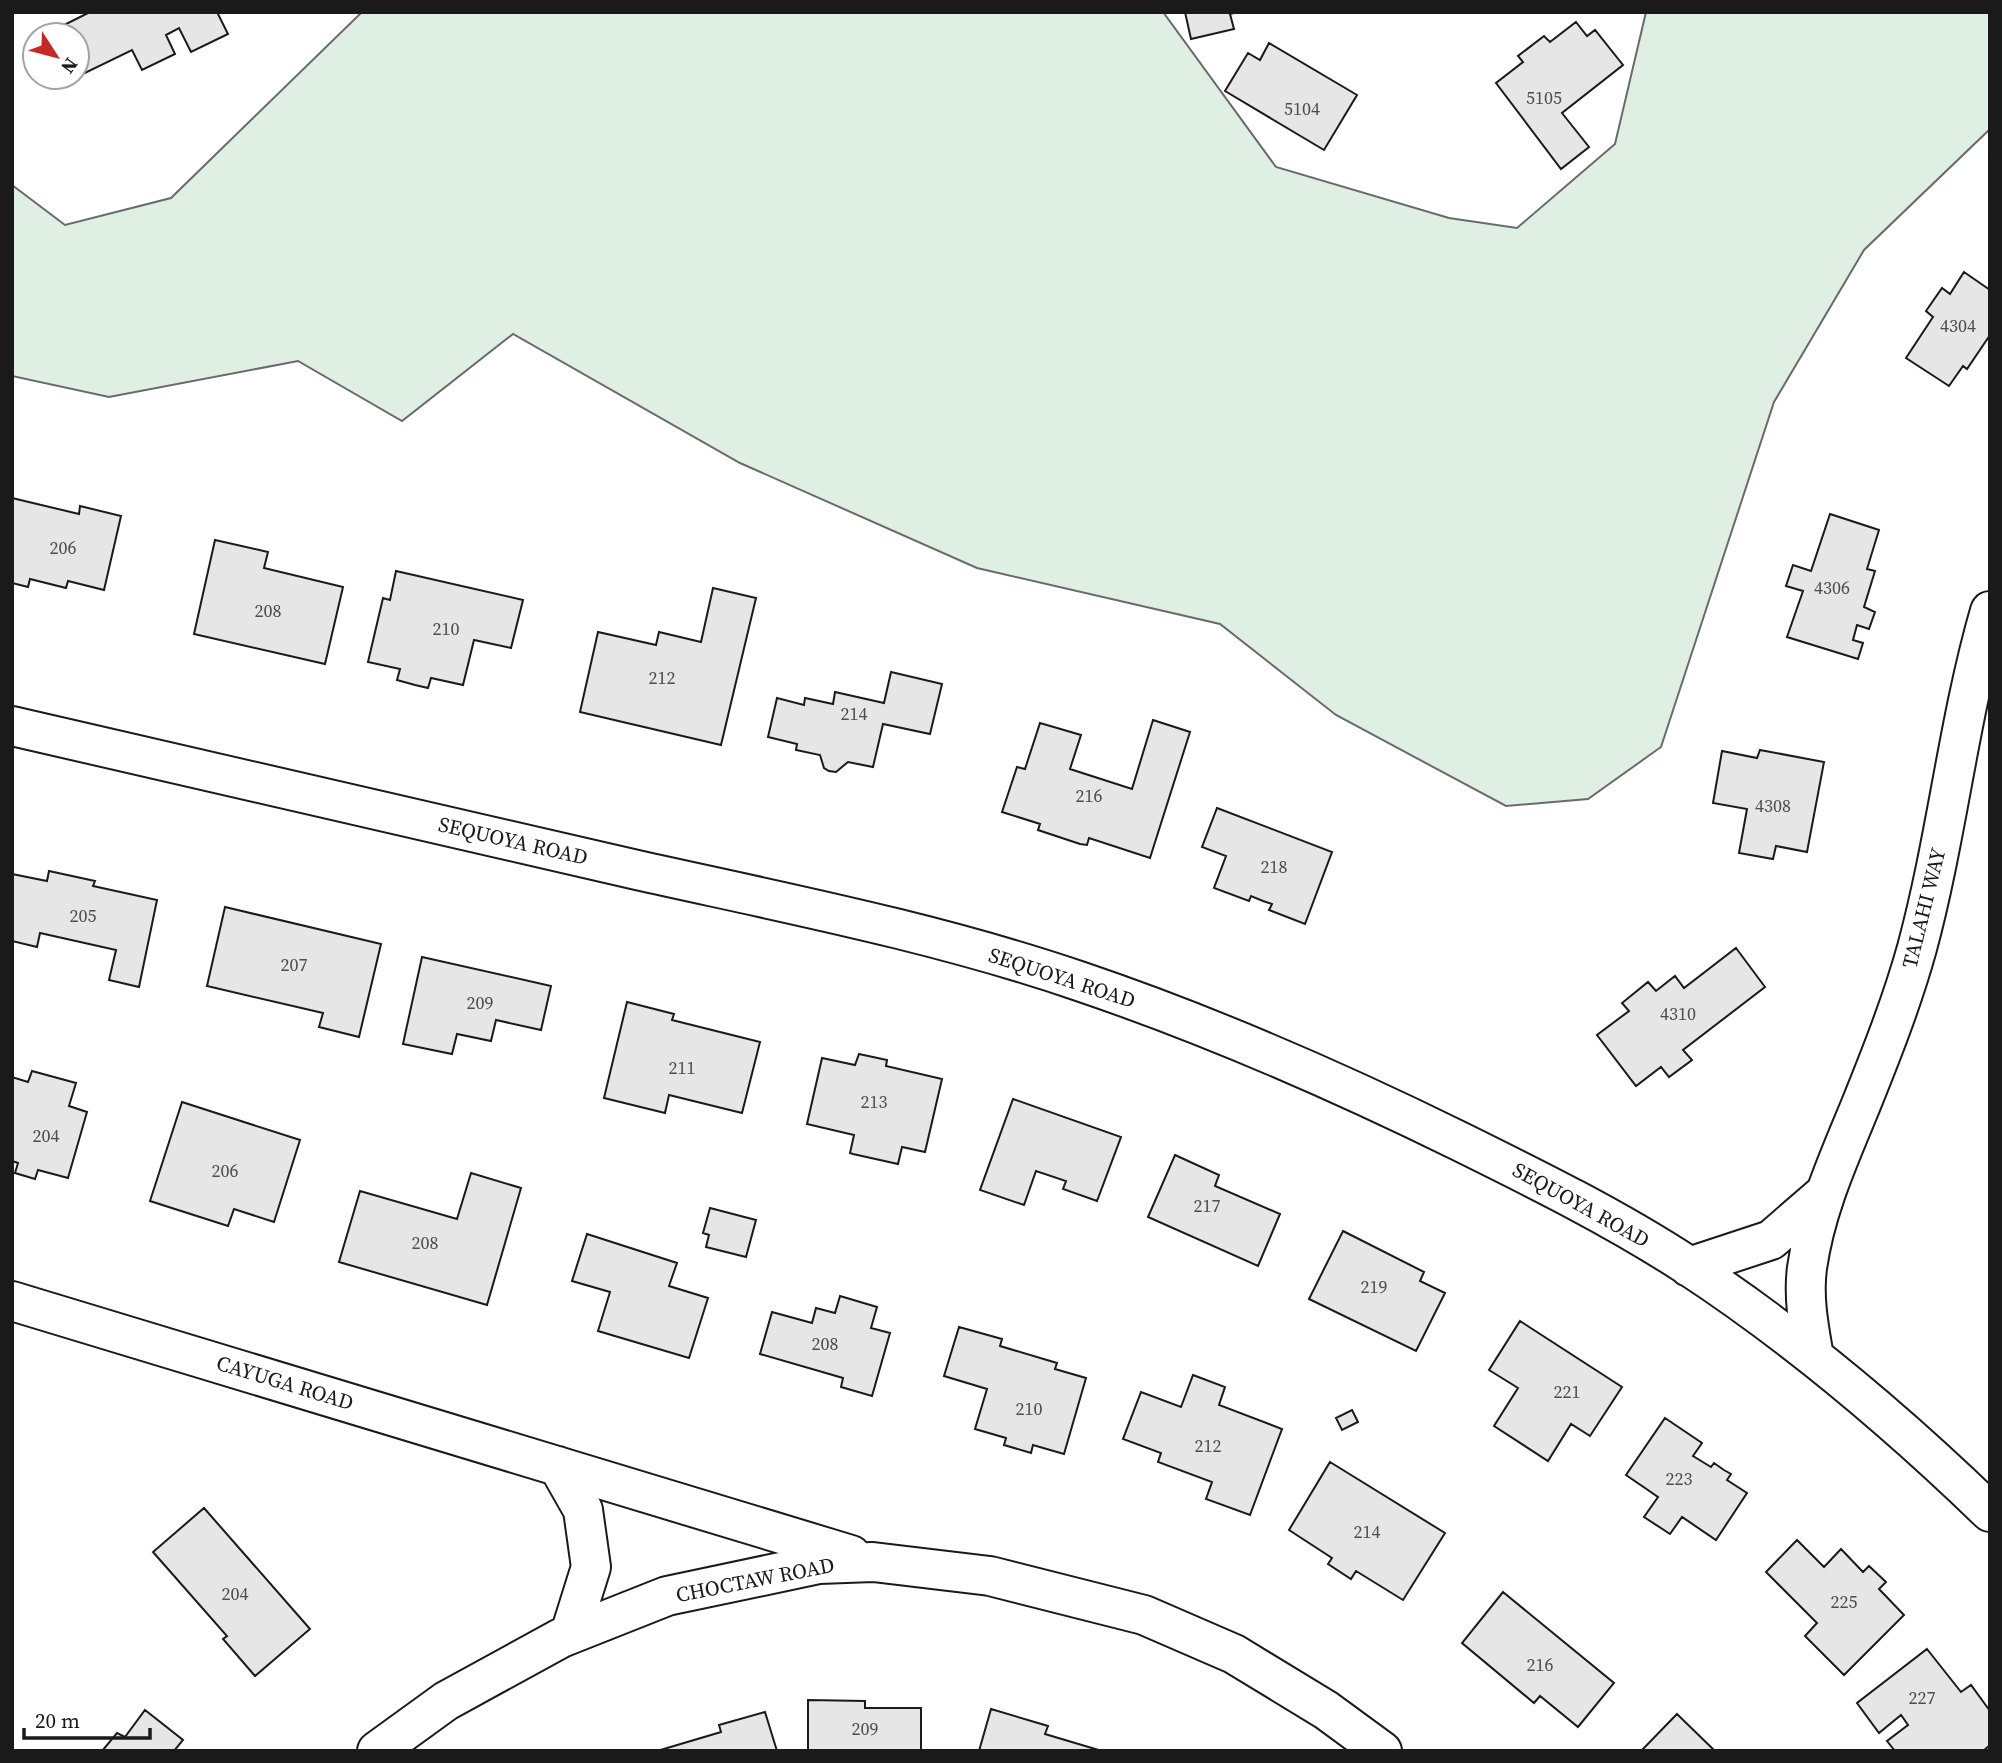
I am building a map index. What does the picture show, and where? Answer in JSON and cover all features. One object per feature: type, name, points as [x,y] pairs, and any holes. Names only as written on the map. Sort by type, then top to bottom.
[{"type":"street","name":"TALAHI WAY","points":[[1814,1357],[1806,1311],[1807,1269],[1824,1194],[1883,1051],[1916,951],[1929,901],[1971,676],[1990,611]]},
{"type":"street","name":"SEQUOYA ROAD","points":[[12,726],[646,872],[772,897],[1074,979],[1200,1024],[1344,1084],[1515,1168],[1689,1266],[1814,1357],[1904,1429],[1990,1512]]},
{"type":"street","name":"TALAHI WAY","points":[[1689,1266],[1771,1240],[1824,1194]]},
{"type":"street","name":"CAYUGA ROAD","points":[[12,1301],[873,1562]]},
{"type":"street","points":[[558,1466],[583,1510],[591,1567],[570,1634]]},
{"type":"street","name":"CHOCTAW ROAD","points":[[377,1751],[446,1700],[570,1634],[667,1596],[819,1564],[873,1562],[990,1576],[1144,1615],[1234,1654],[1326,1710],[1382,1751]]},
{"type":"green space","points":[[362,12],[1163,12],[1276,167],[1449,218],[1517,228],[1615,144],[1646,12],[1990,12],[1990,129],[1864,250],[1774,402],[1661,747],[1588,799],[1506,806],[1336,715],[1220,624],[977,568],[740,463],[513,334],[402,421],[298,361],[109,397],[12,376],[12,185],[65,225],[171,198]]},
{"type":"building","points":[[90,12],[217,12],[228,34],[191,52],[179,28],[166,35],[175,54],[142,70],[132,50],[91,70],[91,21],[72,21]]},
{"type":"building","points":[[1185,12],[1238,12],[1230,14],[1234,29],[1191,39]]},
{"type":"building","points":[[1576,22],[1587,36],[1595,30],[1623,65],[1562,113],[1589,147],[1561,169],[1496,83],[1523,62],[1518,56],[1544,36],[1550,42]]},
{"type":"building","points":[[1269,43],[1357,95],[1324,150],[1225,91],[1248,53],[1260,60]]},
{"type":"building","points":[[1964,272],[1990,290],[1990,335],[1967,369],[1963,366],[1949,386],[1906,358],[1933,317],[1926,311],[1942,288],[1950,294]]},
{"type":"building","points":[[12,498],[79,514],[80,506],[121,516],[104,590],[68,581],[66,588],[30,579],[28,587],[12,583]]},
{"type":"building","points":[[1830,514],[1879,530],[1867,569],[1875,571],[1864,607],[1875,612],[1869,629],[1857,625],[1853,640],[1863,643],[1858,659],[1787,637],[1803,591],[1786,586],[1793,565],[1811,571]]},
{"type":"building","points":[[215,540],[268,552],[264,568],[343,587],[325,664],[194,634]]},
{"type":"building","points":[[396,571],[523,600],[511,648],[474,640],[463,685],[431,678],[428,688],[415,685],[397,680],[400,669],[368,662],[383,598],[390,600]]},
{"type":"building","points":[[713,588],[756,598],[721,745],[580,712],[598,632],[656,645],[659,632],[701,642]]},
{"type":"building","points":[[891,672],[942,684],[930,734],[883,724],[873,767],[848,762],[836,772],[829,771],[824,768],[820,755],[796,750],[797,744],[768,737],[777,698],[804,705],[805,698],[833,704],[835,692],[884,703]]},
{"type":"building","points":[[1153,720],[1190,732],[1150,858],[1089,838],[1087,845],[1080,844],[1038,830],[1040,824],[1002,812],[1017,767],[1025,769],[1040,723],[1081,735],[1070,769],[1132,789]]},
{"type":"building","points":[[1760,750],[1824,762],[1807,852],[1776,846],[1773,859],[1739,853],[1747,809],[1713,803],[1722,751],[1757,758]]},
{"type":"building","points":[[1217,808],[1332,852],[1305,924],[1269,910],[1272,904],[1251,896],[1249,901],[1214,888],[1226,856],[1202,847]]},
{"type":"building","points":[[49,871],[95,881],[93,886],[157,900],[139,987],[109,980],[116,950],[40,933],[37,947],[12,941],[12,874],[47,881]]},
{"type":"building","points":[[225,907],[381,944],[359,1037],[319,1027],[323,1013],[207,986]]},
{"type":"building","points":[[1736,948],[1765,987],[1683,1050],[1692,1060],[1669,1077],[1661,1067],[1636,1086],[1597,1035],[1629,1011],[1622,1003],[1648,982],[1656,991],[1675,976],[1684,988]]},
{"type":"building","points":[[422,957],[551,986],[541,1030],[496,1020],[491,1041],[457,1034],[452,1054],[403,1044]]},
{"type":"building","points":[[627,1002],[674,1014],[672,1020],[760,1042],[742,1113],[669,1095],[665,1113],[604,1098]]},
{"type":"building","points":[[859,1054],[887,1060],[886,1066],[942,1079],[925,1152],[902,1147],[898,1164],[853,1154],[850,1153],[854,1135],[807,1124],[822,1058],[855,1065]]},
{"type":"building","points":[[32,1071],[76,1083],[69,1106],[87,1112],[68,1178],[38,1170],[35,1179],[15,1173],[18,1163],[12,1161],[12,1077],[28,1082]]},
{"type":"building","points":[[1013,1099],[1121,1137],[1097,1201],[1063,1189],[1066,1181],[1036,1171],[1024,1205],[980,1190]]},
{"type":"building","points":[[182,1102],[300,1140],[274,1222],[234,1209],[228,1226],[150,1201]]},
{"type":"building","points":[[1175,1155],[1219,1175],[1215,1186],[1280,1214],[1258,1266],[1148,1217]]},
{"type":"building","points":[[471,1173],[521,1188],[487,1305],[339,1262],[360,1191],[457,1219]]},
{"type":"building","points":[[710,1208],[756,1220],[746,1257],[706,1247],[709,1235],[703,1233]]},
{"type":"building","points":[[1343,1231],[1424,1272],[1420,1281],[1445,1293],[1416,1351],[1309,1299]]},
{"type":"building","points":[[587,1234],[677,1263],[669,1286],[708,1298],[689,1358],[598,1331],[610,1292],[572,1281]]},
{"type":"building","points":[[840,1296],[877,1307],[871,1328],[890,1333],[872,1396],[841,1387],[843,1378],[760,1354],[772,1312],[812,1323],[816,1308],[835,1313]]},
{"type":"building","points":[[1520,1321],[1622,1387],[1590,1436],[1571,1424],[1548,1461],[1494,1426],[1518,1388],[1489,1370]]},
{"type":"building","points":[[959,1327],[1002,1339],[1000,1346],[1057,1363],[1055,1369],[1086,1378],[1064,1454],[1033,1445],[1031,1453],[1004,1445],[1006,1438],[975,1429],[987,1389],[944,1376]]},
{"type":"building","points":[[1193,1375],[1225,1387],[1219,1405],[1282,1429],[1250,1515],[1206,1499],[1212,1482],[1158,1462],[1161,1453],[1123,1439],[1141,1392],[1181,1407]]},
{"type":"building","points":[[1352,1410],[1358,1422],[1342,1430],[1336,1418]]},
{"type":"building","points":[[1665,1418],[1702,1443],[1693,1456],[1711,1467],[1714,1463],[1731,1474],[1727,1480],[1747,1493],[1716,1540],[1682,1517],[1670,1534],[1644,1517],[1658,1497],[1626,1475]]},
{"type":"building","points":[[1330,1462],[1445,1533],[1403,1600],[1356,1571],[1351,1579],[1328,1564],[1332,1558],[1289,1530]]},
{"type":"building","points":[[204,1508],[310,1629],[255,1676],[223,1639],[227,1636],[153,1552]]},
{"type":"building","points":[[1797,1540],[1824,1567],[1841,1549],[1863,1572],[1869,1566],[1886,1582],[1879,1589],[1904,1615],[1844,1675],[1805,1636],[1817,1623],[1766,1572]]},
{"type":"building","points":[[1503,1592],[1614,1683],[1578,1727],[1540,1696],[1534,1703],[1462,1643]]},
{"type":"building","points":[[1927,1649],[1961,1692],[1971,1685],[1990,1711],[1990,1745],[1983,1751],[1895,1751],[1887,1741],[1908,1725],[1901,1715],[1879,1733],[1857,1703]]},
{"type":"building","points":[[808,1700],[865,1701],[865,1708],[921,1708],[921,1751],[808,1751]]},
{"type":"building","points":[[991,1709],[1048,1726],[1045,1734],[1102,1751],[979,1751]]},
{"type":"building","points":[[145,1710],[183,1740],[174,1751],[102,1751],[117,1733],[125,1737]]},
{"type":"building","points":[[765,1712],[777,1751],[657,1751],[721,1732],[719,1725]]},
{"type":"building","points":[[1677,1714],[1715,1751],[1641,1751]]}]
